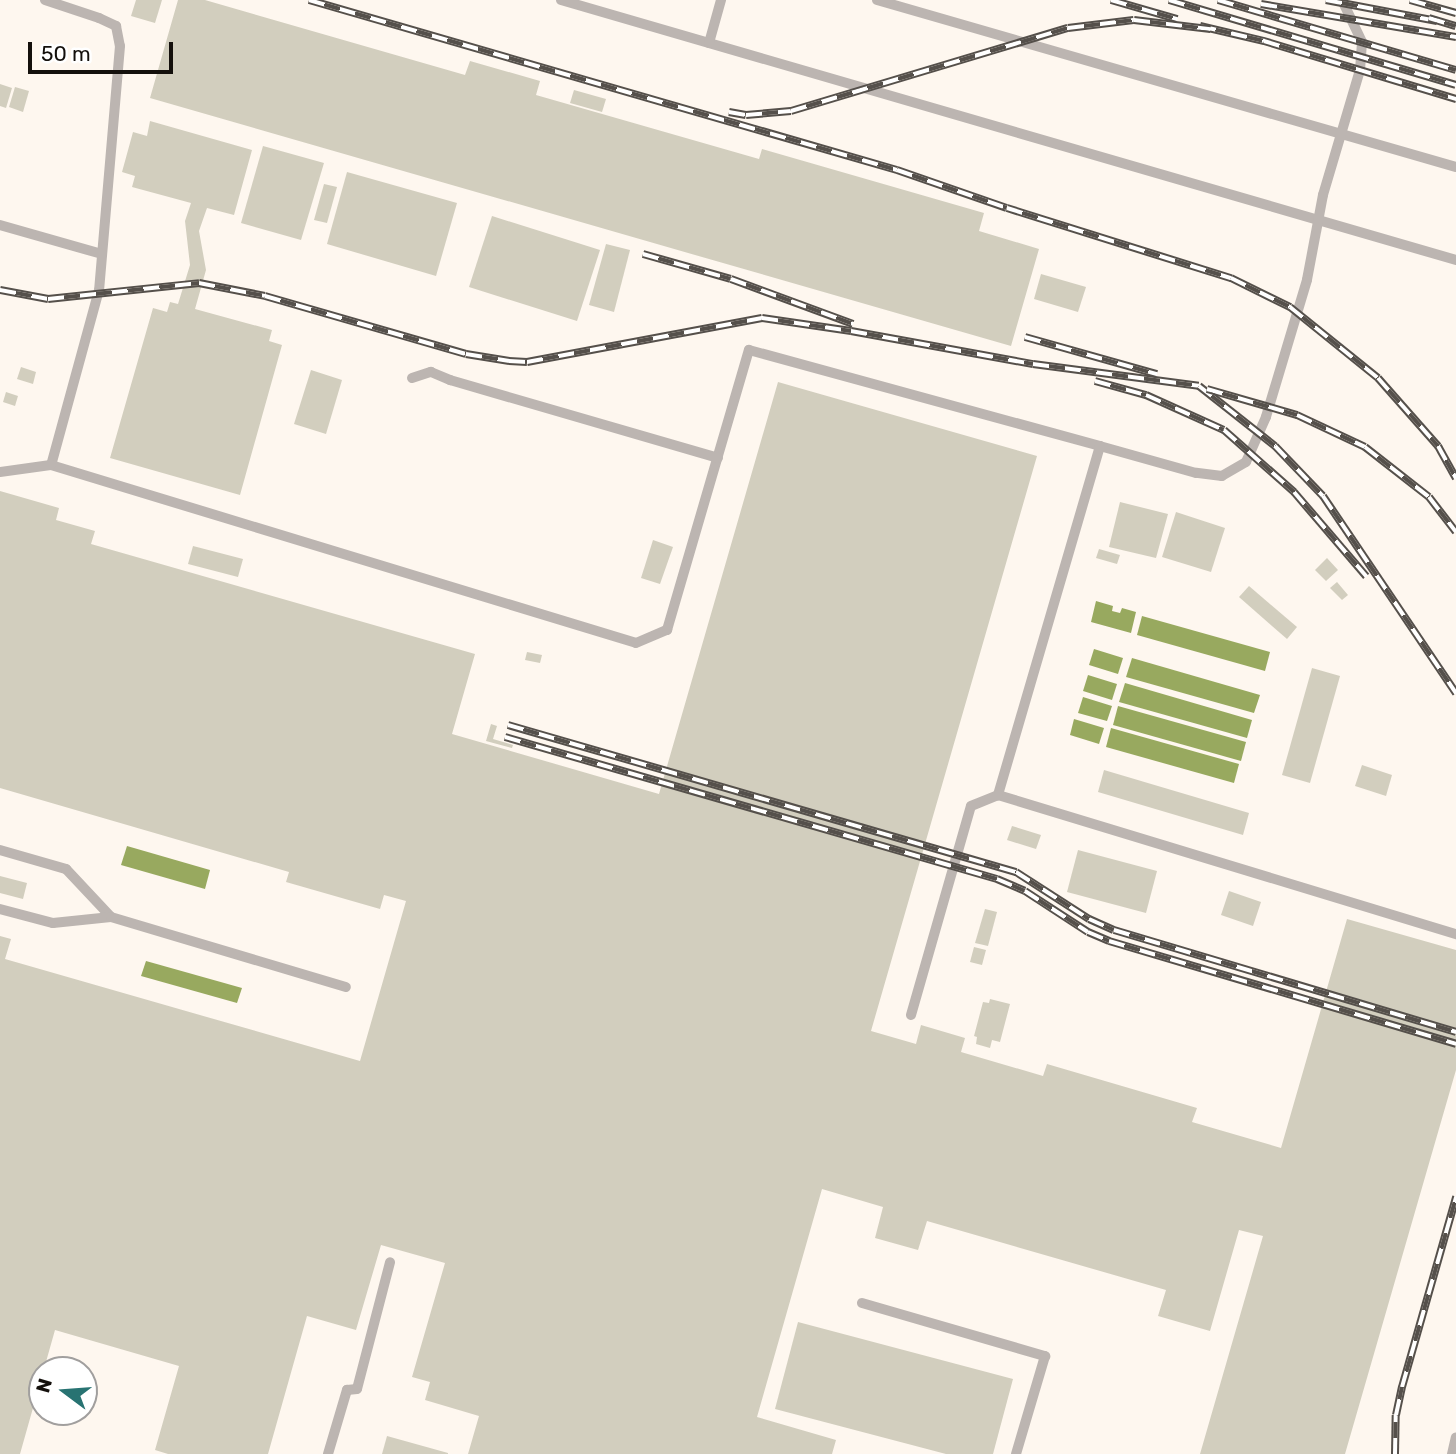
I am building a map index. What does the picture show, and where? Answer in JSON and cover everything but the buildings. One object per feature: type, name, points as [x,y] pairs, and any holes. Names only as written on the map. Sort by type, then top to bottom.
[{"type":"lane","points":[[45,0],[116,26],[120,46],[99,290],[51,465]]},
{"type":"lane","points":[[561,0],[1456,260]]},
{"type":"lane","points":[[709,43],[721,0]]},
{"type":"lane","points":[[877,0],[1456,167]]},
{"type":"lane","points":[[0,472],[51,465],[636,643],[667,630],[749,350],[1196,473],[1222,476],[1245,462],[1266,418],[1288,347],[1323,195],[1360,70],[1362,42],[1342,0]]},
{"type":"lane","points":[[0,225],[102,254]]},
{"type":"lane","points":[[412,377],[431,372],[450,380],[718,458]]},
{"type":"lane","points":[[998,795],[1100,446]]},
{"type":"lane","points":[[911,1015],[971,806],[998,795],[1456,934]]},
{"type":"lane","points":[[0,849],[65,869],[111,917]]},
{"type":"lane","points":[[0,909],[53,923],[111,917],[346,987]]},
{"type":"lane","points":[[328,1454],[347,1390],[357,1389],[390,1262]]},
{"type":"lane","points":[[862,1304],[1045,1356],[1016,1454]]},
{"type":"lane","points":[[1452,1454],[1456,1437]]},
{"type":"shaded area","points":[[1096,601],[1113,606],[1112,611],[1120,613],[1122,608],[1136,612],[1131,633],[1091,622]]},
{"type":"shaded area","points":[[1142,616],[1270,652],[1265,671],[1137,635]]},
{"type":"shaded area","points":[[1094,649],[1123,658],[1118,674],[1089,665]]},
{"type":"shaded area","points":[[1132,658],[1260,695],[1254,713],[1126,677]]},
{"type":"shaded area","points":[[1088,675],[1117,684],[1112,700],[1083,691]]},
{"type":"shaded area","points":[[1125,683],[1252,720],[1247,738],[1119,702]]},
{"type":"shaded area","points":[[1083,697],[1112,706],[1107,721],[1078,713]]},
{"type":"shaded area","points":[[1118,706],[1246,742],[1241,761],[1113,725]]},
{"type":"shaded area","points":[[1074,719],[1104,728],[1099,744],[1070,735]]},
{"type":"shaded area","points":[[1111,728],[1239,764],[1234,783],[1106,747]]},
{"type":"shaded area","points":[[127,846],[210,870],[205,889],[121,865]]},
{"type":"shaded area","points":[[146,961],[242,988],[237,1003],[141,976]]},
{"type":"railway","points":[[309,0],[897,170],[1007,208],[1231,278],[1290,307],[1378,378],[1438,446],[1456,478]]},
{"type":"railway","points":[[1111,0],[1177,19]]},
{"type":"railway","points":[[1169,0],[1456,85]]},
{"type":"railway","points":[[1218,0],[1456,70]]},
{"type":"railway","points":[[1326,0],[1437,21]]},
{"type":"railway","points":[[1410,0],[1456,13]]},
{"type":"railway","points":[[1261,4],[1456,37]]},
{"type":"railway","points":[[1429,18],[1456,26]]},
{"type":"railway","points":[[729,112],[746,115],[791,111],[1068,28],[1134,20],[1210,29]]},
{"type":"railway","points":[[1200,26],[1264,41],[1456,99]]},
{"type":"railway","points":[[643,254],[731,279],[853,324]]},
{"type":"railway","points":[[0,290],[48,299],[199,283],[265,296],[466,354],[527,362],[762,318],[1033,364],[1199,386],[1275,446],[1323,496],[1456,693]]},
{"type":"railway","points":[[1025,337],[1157,374]]},
{"type":"railway","points":[[1095,381],[1146,395],[1224,430],[1294,492],[1366,576]]},
{"type":"railway","points":[[1207,389],[1297,415],[1365,447],[1429,497],[1456,532]]},
{"type":"railway","points":[[508,725],[1016,872],[1089,919],[1114,930],[1456,1032]]},
{"type":"railway","points":[[505,737],[997,879],[1025,891],[1088,932],[1109,941],[1456,1044]]},
{"type":"railway","points":[[1395,1454],[1396,1415],[1402,1387],[1456,1197]]}]
